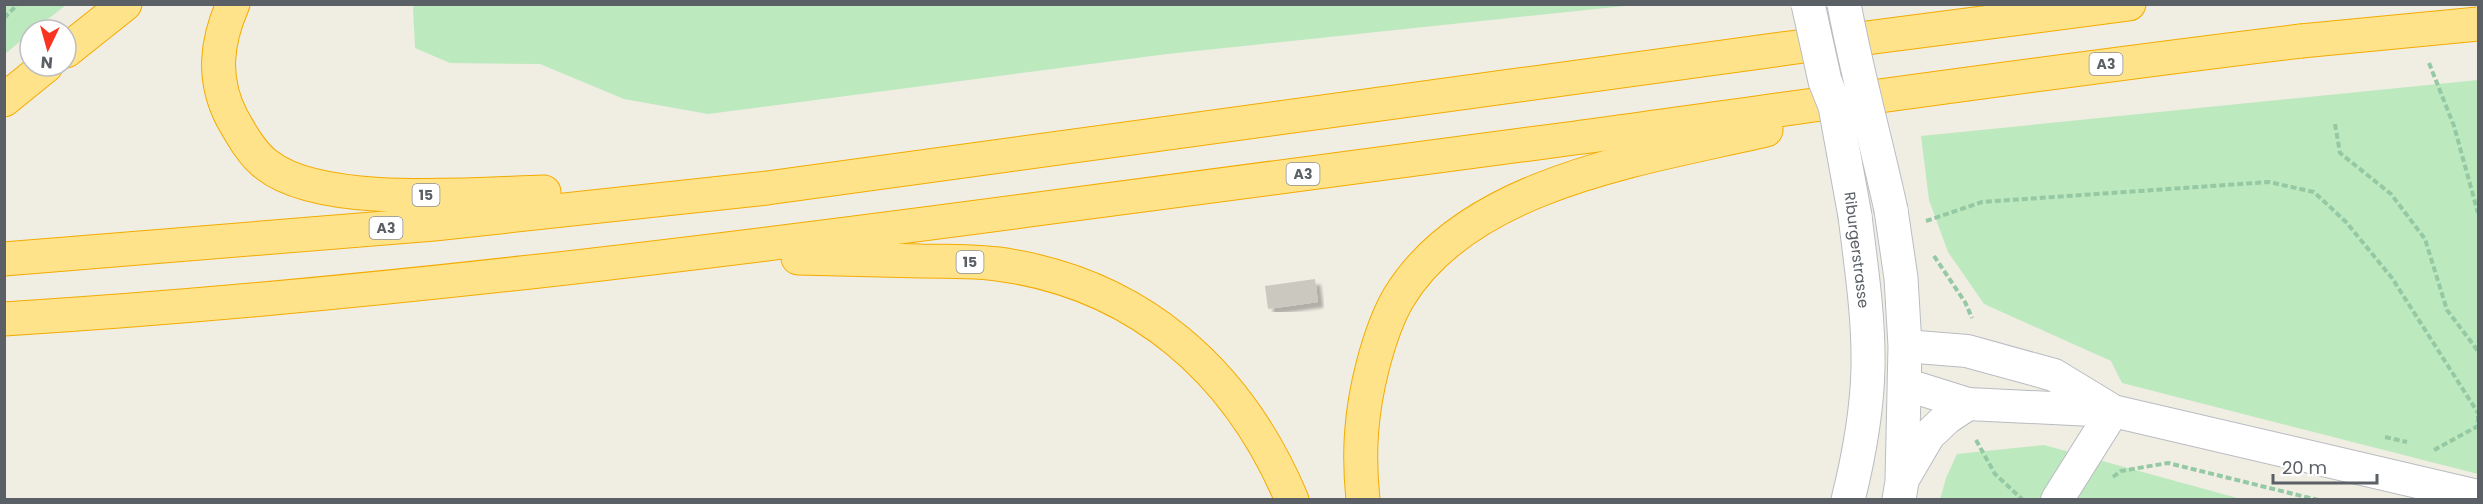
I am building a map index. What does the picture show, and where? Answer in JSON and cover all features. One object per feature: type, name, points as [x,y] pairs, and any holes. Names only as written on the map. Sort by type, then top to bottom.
[{"type":"highway","points":[[78,41],[125,4]]},
{"type":"highway","name":"15","points":[[233,4],[223,28],[217,68],[226,106],[242,136],[266,165],[296,181],[332,190],[411,195],[767,188]]},
{"type":"highway","name":"A3","points":[[4,259],[434,224],[767,188],[1789,48],[2129,4]]},
{"type":"highway","name":"A3","points":[[4,319],[89,314],[420,285],[694,255],[1912,90],[2301,41],[2478,24]]},
{"type":"highway","points":[[4,100],[31,78]]},
{"type":"highway","points":[[1363,500],[1359,466],[1363,402],[1378,344],[1399,298],[1429,259],[1453,239],[1480,220],[1516,201],[1594,170],[1838,113],[1912,90]]},
{"type":"highway","name":"15","points":[[694,255],[950,261],[996,264],[1066,278],[1120,301],[1165,330],[1213,375],[1244,412],[1265,445],[1292,500]]},
{"type":"main road","name":"Riburgerstrasse","points":[[1808,4],[1825,81],[1834,106],[1855,216],[1866,318],[1868,368],[1864,422],[1848,500]]},
{"type":"main road","points":[[1844,4],[1858,79],[1905,216],[1901,278],[1905,346],[1901,490]]},
{"type":"main road","points":[[1868,368],[1905,346]]},
{"type":"main road","points":[[1868,368],[1904,384]]},
{"type":"street","points":[[1905,346],[1967,351],[2054,375],[2113,411]]},
{"type":"street","points":[[1904,384],[1968,404],[2113,411],[2478,496]]},
{"type":"street","points":[[1901,490],[1929,435],[1947,418],[1968,404]]},
{"type":"street","points":[[2057,500],[2113,411]]},
{"type":"path","points":[[4,18],[18,4]]},
{"type":"path","points":[[2428,60],[2454,126],[2478,213]]},
{"type":"path","points":[[2335,124],[2340,153],[2391,194],[2425,238],[2447,310],[2478,351]]},
{"type":"path","points":[[1905,216],[1982,202],[2269,182],[2314,192],[2346,222],[2392,278],[2478,414],[2478,426],[2436,450],[2425,447]]},
{"type":"path","points":[[2382,437],[2414,444]]},
{"type":"path","points":[[1977,445],[1995,474],[2023,500]]},
{"type":"path","points":[[2112,477],[2121,471],[2168,463],[2318,500]]},
{"type":"green space","points":[[5,4],[66,4],[49,18],[18,18],[18,43],[5,54]]},
{"type":"green space","points":[[416,5],[1634,5],[1167,54],[708,114],[624,99],[540,64],[450,63],[415,48],[413,7]]},
{"type":"green space","points":[[2478,80],[2478,474],[2122,383],[2111,361],[1984,304],[1948,252],[1929,200],[1921,136]]},
{"type":"green space","points":[[2044,445],[2241,499],[1940,500],[1946,478],[1957,454]]},
{"type":"building","points":[[1315,279],[1318,302],[1268,309],[1265,286]]}]
